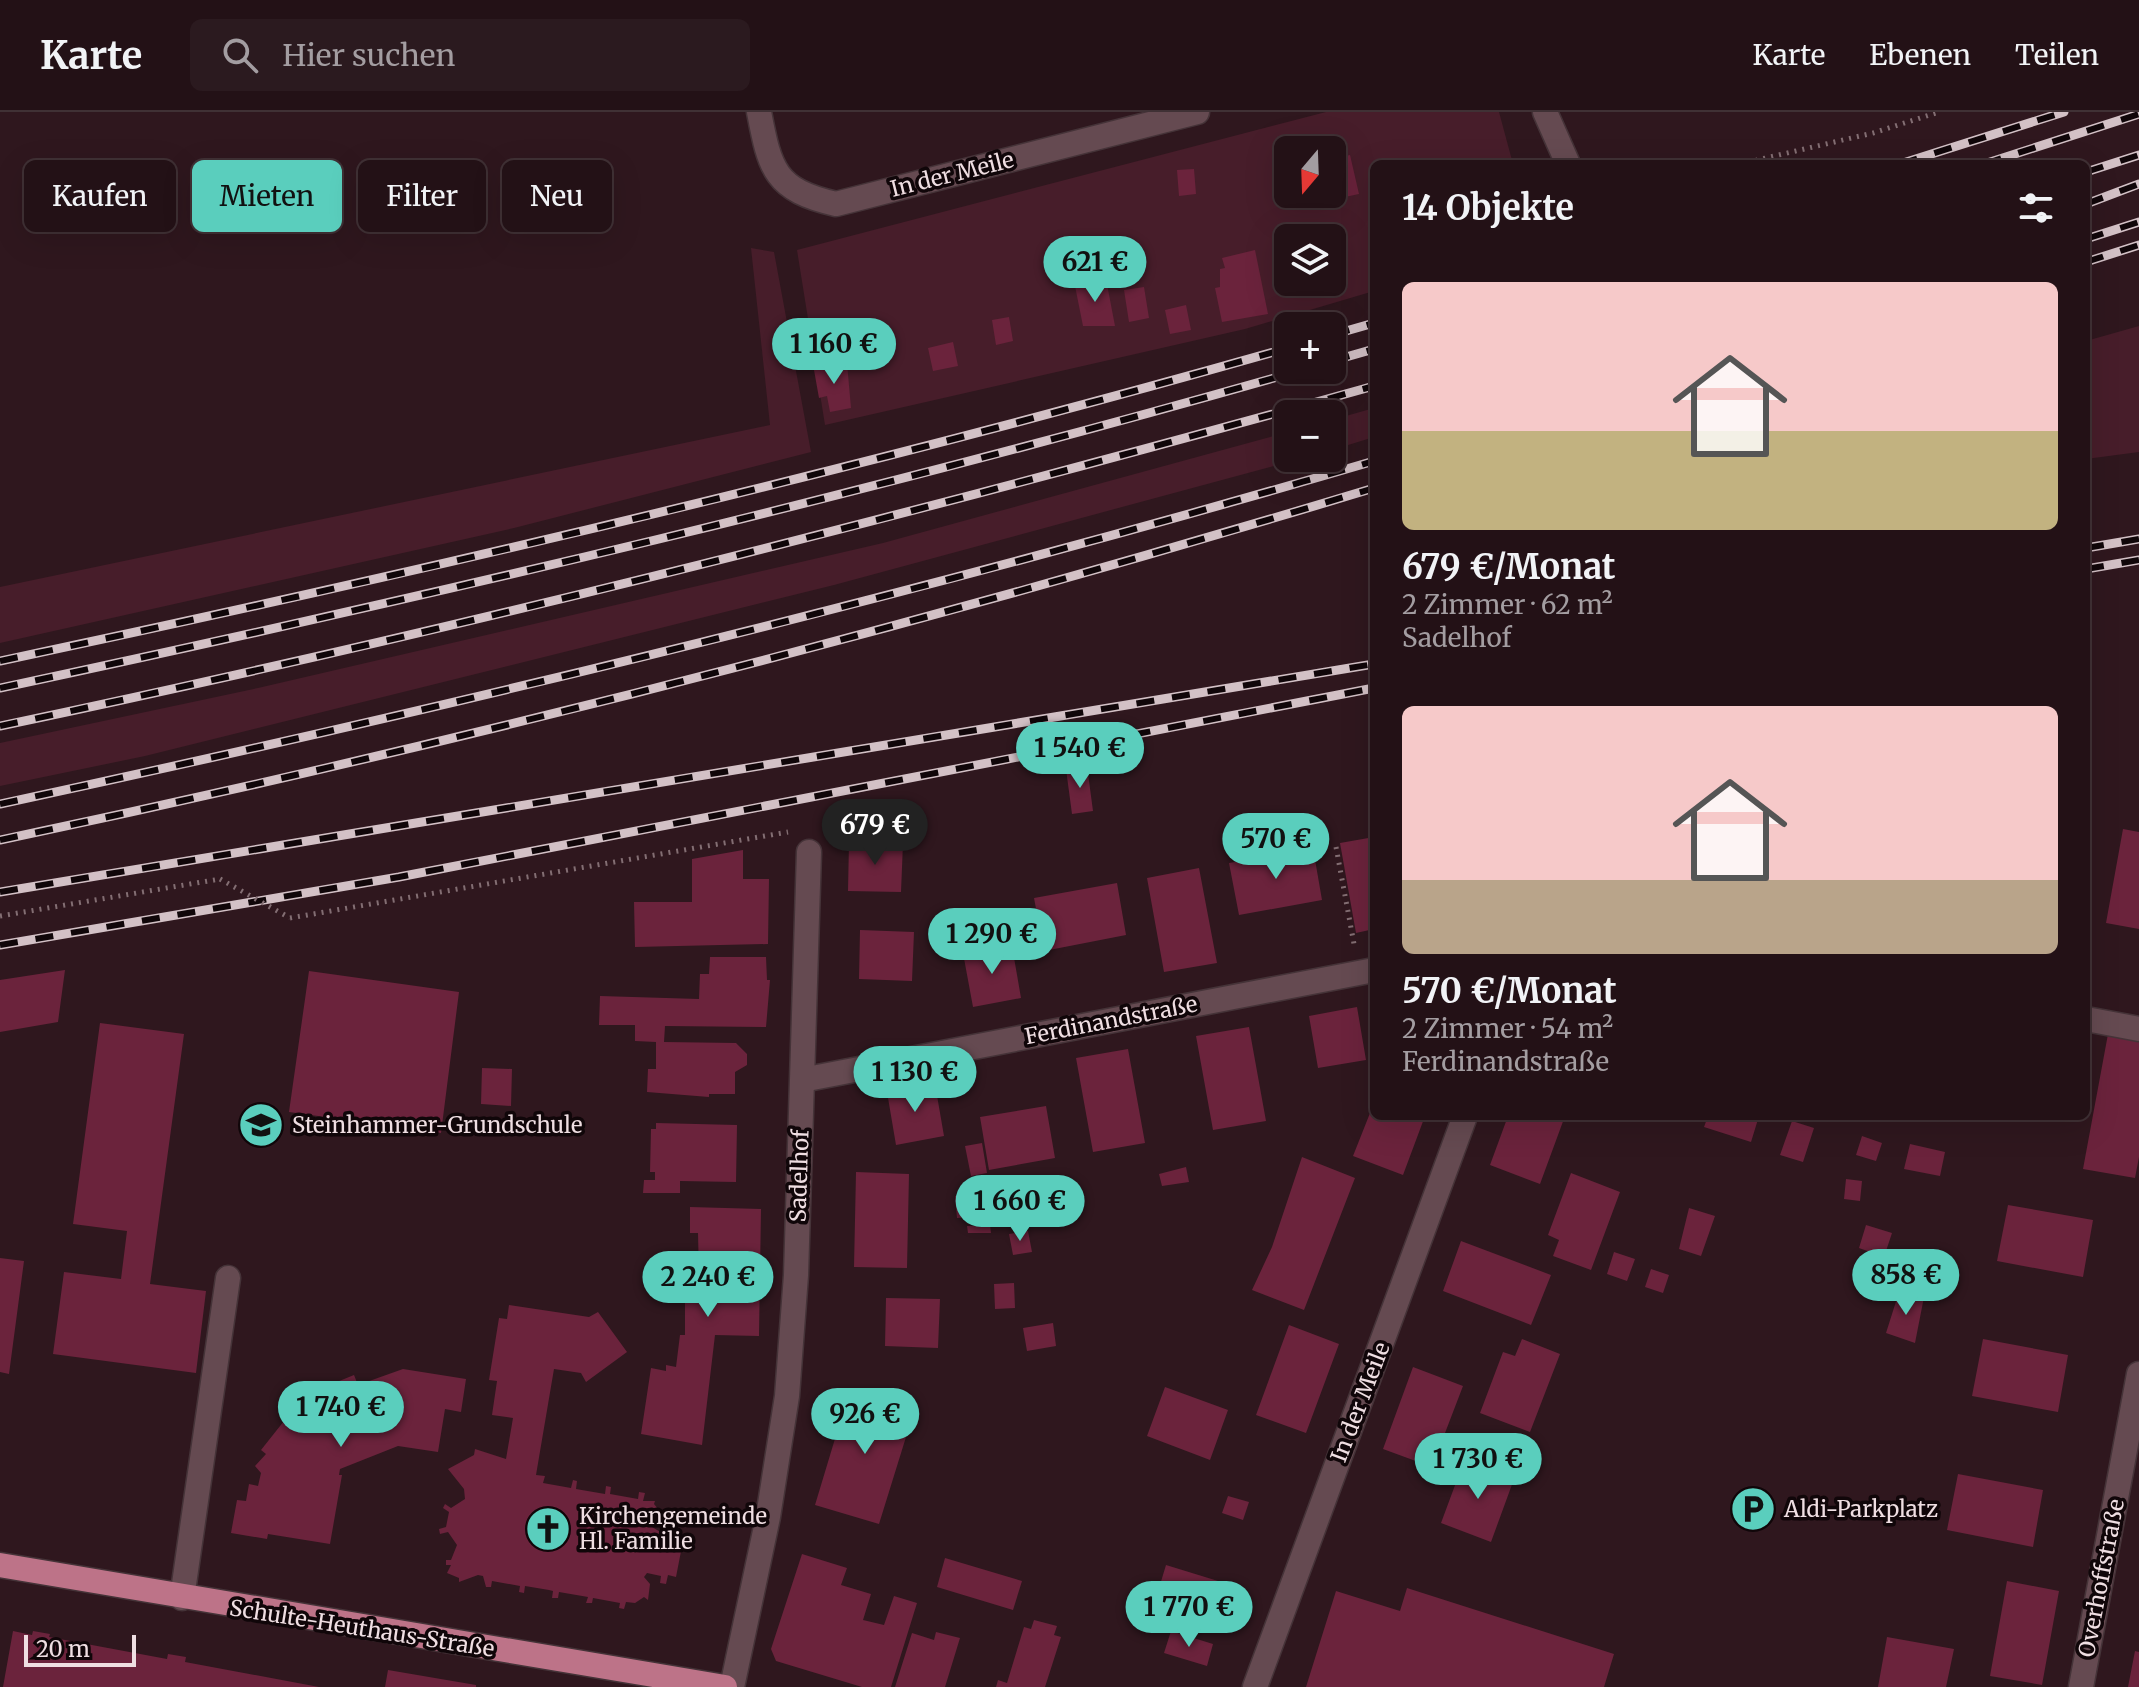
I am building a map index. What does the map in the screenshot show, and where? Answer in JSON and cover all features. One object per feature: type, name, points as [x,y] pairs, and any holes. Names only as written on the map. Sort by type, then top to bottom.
[{"type":"main road","name":"Schulte-Heuthaus-Straße","points":[[0,1565],[725,1687]]},
{"type":"street","name":"In der Meile","points":[[759,112],[768,155],[783,182],[810,199],[836,204],[1197,112]]},
{"type":"street","points":[[1545,112],[1561,141],[1567,160]]},
{"type":"street","name":"Sadelhof","points":[[732,1687],[768,1517],[787,1396],[796,1275],[809,852]]},
{"type":"street","name":"Ferdinandstraße","points":[[802,1080],[1370,971]]},
{"type":"street","points":[[2090,1020],[2139,1029]]},
{"type":"street","name":"In der Meile","points":[[1255,1687],[1464,1120]]},
{"type":"street","points":[[182,1598],[228,1278]]},
{"type":"street","name":"Overhoffstraße","points":[[2081,1687],[2139,1374]]},
{"type":"path","points":[[1757,160],[1873,133],[1939,112]]},
{"type":"path","points":[[0,916],[220,879],[290,918],[786,832]]},
{"type":"path","points":[[1336,847],[1352,934]]},
{"type":"shaded area","points":[[1326,112],[1499,112],[1512,160],[1370,160],[1370,292],[1303,312],[1274,312],[1274,320],[825,425],[797,250]]},
{"type":"shaded area","points":[[751,248],[774,252],[811,452],[514,528],[0,643],[0,587],[770,425]]},
{"type":"shaded area","points":[[2139,326],[2139,452],[2090,458],[2090,340]]},
{"type":"shaded area","points":[[1370,409],[1370,438],[1346,446],[1346,416]]},
{"type":"shaded area","points":[[1274,436],[1274,466],[834,585],[145,756],[0,786],[0,743],[258,688],[883,543]]},
{"type":"building","points":[[1350,155],[1359,194],[1346,197],[1346,156]]},
{"type":"building","points":[[1194,169],[1196,194],[1179,196],[1177,170]]},
{"type":"building","points":[[1255,250],[1268,314],[1222,322],[1215,288],[1220,287],[1220,269],[1225,268],[1222,258]]},
{"type":"building","points":[[1106,279],[1115,326],[1083,326],[1075,286]]},
{"type":"building","points":[[1144,287],[1149,318],[1129,322],[1124,290]]},
{"type":"building","points":[[1186,305],[1191,330],[1170,334],[1165,310]]},
{"type":"building","points":[[1009,317],[1013,341],[996,345],[992,320]]},
{"type":"building","points":[[953,342],[958,366],[933,371],[928,348]]},
{"type":"building","points":[[847,363],[851,408],[830,412],[827,396],[819,398],[814,370]]},
{"type":"building","points":[[1087,766],[1093,811],[1072,814],[1066,769]]},
{"type":"building","points":[[863,804],[908,805],[907,828],[863,826]]},
{"type":"building","points":[[2123,829],[2139,832],[2139,929],[2106,923]]},
{"type":"building","points":[[1370,838],[1370,930],[1356,933],[1340,843]]},
{"type":"building","points":[[849,842],[903,843],[901,892],[848,891]]},
{"type":"building","points":[[1313,848],[1322,900],[1239,915],[1229,863]]},
{"type":"building","points":[[743,850],[743,879],[769,879],[768,944],[635,947],[634,902],[692,902],[692,859]]},
{"type":"building","points":[[1199,868],[1217,963],[1164,972],[1147,878]]},
{"type":"building","points":[[1117,883],[1126,935],[1044,951],[1034,898]]},
{"type":"building","points":[[860,930],[914,932],[912,981],[859,979]]},
{"type":"building","points":[[1012,946],[1021,998],[973,1007],[963,953]]},
{"type":"building","points":[[710,957],[766,957],[767,980],[770,980],[766,1027],[665,1026],[664,1042],[736,1043],[747,1054],[747,1065],[735,1072],[735,1094],[709,1094],[709,1097],[647,1092],[648,1069],[656,1069],[656,1042],[635,1041],[635,1025],[599,1025],[600,996],[699,999],[700,974],[709,974]]},
{"type":"building","points":[[65,970],[58,1022],[0,1032],[0,980]]},
{"type":"building","points":[[309,971],[459,992],[441,1133],[289,1112]]},
{"type":"building","points":[[1357,1007],[1366,1060],[1318,1068],[1309,1016]]},
{"type":"building","points":[[100,1023],[184,1034],[150,1284],[206,1291],[196,1373],[53,1354],[64,1272],[121,1279],[127,1231],[73,1224]]},
{"type":"building","points":[[1249,1027],[1266,1121],[1213,1130],[1196,1036]]},
{"type":"building","points":[[2108,1034],[2139,1040],[2139,1157],[2135,1178],[2083,1169]]},
{"type":"building","points":[[1128,1049],[1145,1143],[1093,1152],[1076,1058]]},
{"type":"building","points":[[482,1068],[512,1069],[511,1106],[481,1104]]},
{"type":"building","points":[[935,1084],[944,1136],[896,1145],[887,1092]]},
{"type":"building","points":[[1046,1106],[1055,1158],[989,1170],[980,1117]]},
{"type":"building","points":[[1370,1113],[1370,1120],[1424,1120],[1403,1175],[1353,1156]]},
{"type":"building","points":[[1507,1120],[1564,1120],[1540,1184],[1490,1165]]},
{"type":"building","points":[[1707,1120],[1758,1120],[1751,1142],[1704,1127]]},
{"type":"building","points":[[1792,1121],[1814,1128],[1803,1162],[1780,1155]]},
{"type":"building","points":[[656,1123],[737,1125],[736,1182],[680,1181],[680,1193],[643,1193],[644,1180],[655,1180],[655,1172],[650,1172],[651,1129],[656,1129]]},
{"type":"building","points":[[1862,1136],[1882,1143],[1876,1161],[1856,1155]]},
{"type":"building","points":[[982,1143],[987,1173],[971,1176],[965,1146]]},
{"type":"building","points":[[1910,1144],[1945,1152],[1940,1176],[1904,1169]]},
{"type":"building","points":[[1302,1157],[1355,1178],[1304,1310],[1252,1290],[1272,1247]]},
{"type":"building","points":[[1186,1167],[1189,1182],[1162,1186],[1159,1174]]},
{"type":"building","points":[[856,1172],[909,1174],[907,1268],[854,1267]]},
{"type":"building","points":[[1571,1173],[1620,1192],[1591,1270],[1553,1256],[1559,1240],[1548,1235]]},
{"type":"building","points":[[1846,1179],[1862,1181],[1860,1201],[1844,1199]]},
{"type":"building","points":[[986,1193],[991,1233],[968,1233],[967,1226],[977,1226],[976,1217],[957,1218],[955,1196]]},
{"type":"building","points":[[2008,1205],[2093,1220],[2083,1277],[1997,1261]]},
{"type":"building","points":[[690,1207],[761,1209],[759,1336],[715,1335],[702,1445],[641,1434],[651,1368],[666,1371],[666,1365],[676,1367],[680,1335],[685,1335],[685,1276],[699,1276],[698,1233],[690,1233]]},
{"type":"building","points":[[1689,1208],[1715,1216],[1701,1256],[1679,1249]]},
{"type":"building","points":[[1866,1225],[1892,1233],[1884,1257],[1859,1248]]},
{"type":"building","points":[[1028,1231],[1032,1252],[1013,1255],[1009,1234]]},
{"type":"building","points":[[1461,1241],[1551,1275],[1531,1325],[1443,1291]]},
{"type":"building","points":[[1614,1252],[1635,1259],[1627,1281],[1607,1274]]},
{"type":"building","points":[[0,1258],[24,1261],[9,1374],[0,1372]]},
{"type":"building","points":[[1651,1269],[1669,1275],[1663,1293],[1645,1287]]},
{"type":"building","points":[[1014,1283],[1015,1308],[995,1309],[994,1284]]},
{"type":"building","points":[[1899,1292],[1924,1297],[1915,1343],[1886,1333]]},
{"type":"building","points":[[886,1298],[940,1299],[938,1348],[885,1346]]},
{"type":"building","name":"Kirchengemeinde Hl. Familie","points":[[509,1305],[589,1317],[598,1312],[627,1352],[586,1382],[581,1373],[554,1369],[536,1475],[545,1476],[543,1483],[571,1488],[573,1480],[577,1481],[576,1489],[605,1494],[606,1486],[611,1487],[610,1494],[638,1499],[639,1492],[645,1493],[643,1501],[655,1501],[654,1504],[667,1520],[662,1519],[652,1527],[667,1536],[669,1528],[674,1530],[673,1538],[683,1541],[676,1577],[668,1575],[666,1584],[660,1583],[661,1576],[647,1573],[644,1577],[650,1584],[648,1600],[644,1597],[635,1603],[626,1602],[624,1609],[619,1608],[620,1603],[593,1598],[592,1603],[586,1603],[588,1597],[559,1592],[558,1598],[552,1598],[553,1591],[525,1586],[524,1593],[519,1592],[520,1586],[492,1581],[491,1587],[486,1587],[483,1576],[478,1575],[459,1582],[459,1578],[447,1573],[451,1565],[446,1565],[446,1560],[451,1560],[457,1545],[448,1532],[440,1534],[439,1529],[446,1527],[449,1512],[443,1508],[445,1504],[451,1508],[465,1499],[464,1489],[448,1469],[474,1455],[475,1449],[506,1459],[513,1418],[492,1415],[497,1381],[489,1380],[499,1318],[507,1319]]},
{"type":"building","points":[[1053,1323],[1056,1346],[1027,1351],[1023,1328]]},
{"type":"building","points":[[1289,1325],[1339,1344],[1306,1433],[1256,1415]]},
{"type":"building","points":[[1522,1339],[1560,1354],[1530,1432],[1480,1413],[1503,1352],[1515,1356]]},
{"type":"building","points":[[1983,1339],[2068,1355],[2058,1412],[1972,1396]]},
{"type":"building","points":[[1413,1367],[1463,1386],[1432,1467],[1383,1449]]},
{"type":"building","points":[[403,1369],[466,1379],[461,1412],[445,1409],[438,1452],[398,1446],[340,1469],[339,1475],[342,1475],[330,1544],[268,1534],[267,1539],[231,1533],[237,1500],[246,1501],[249,1484],[258,1486],[261,1473],[255,1466],[266,1454],[261,1450],[284,1421],[292,1427],[302,1415],[309,1421],[318,1410],[311,1402],[325,1396],[322,1388],[354,1375],[358,1385]]},
{"type":"building","points":[[1165,1387],[1228,1410],[1210,1460],[1147,1436]]},
{"type":"building","points":[[850,1389],[915,1408],[879,1524],[815,1505]]},
{"type":"building","points":[[1464,1461],[1514,1479],[1491,1542],[1441,1523]]},
{"type":"building","points":[[1958,1474],[2043,1490],[2033,1547],[1947,1530]]},
{"type":"building","points":[[1228,1496],[1249,1502],[1243,1520],[1222,1513]]},
{"type":"building","points":[[802,1554],[847,1568],[841,1585],[871,1594],[863,1620],[884,1625],[894,1596],[917,1603],[891,1687],[862,1687],[776,1661],[771,1649]]},
{"type":"building","points":[[945,1558],[1022,1581],[1013,1610],[937,1587]]},
{"type":"building","points":[[1166,1565],[1231,1585],[1218,1628],[1153,1608]]},
{"type":"building","points":[[2007,1581],[2059,1591],[2042,1685],[1990,1676]]},
{"type":"building","points":[[1407,1588],[1614,1654],[1604,1687],[1306,1687],[1336,1591],[1400,1611]]},
{"type":"building","points":[[1034,1620],[1057,1626],[1054,1635],[1061,1637],[1045,1687],[996,1687],[998,1680],[1007,1683],[1024,1627],[1031,1629]]},
{"type":"building","points":[[13,1631],[32,1635],[33,1631],[50,1634],[49,1637],[167,1659],[168,1654],[186,1657],[185,1662],[319,1687],[3,1687]]},
{"type":"building","points":[[1171,1631],[1213,1644],[1207,1666],[1164,1653]]},
{"type":"building","points":[[936,1632],[960,1638],[945,1687],[895,1687],[912,1633],[934,1640]]},
{"type":"building","points":[[1887,1637],[1954,1649],[1946,1687],[1878,1687]]},
{"type":"building","points":[[2135,1651],[2139,1652],[2139,1687],[2128,1687]]},
{"type":"building","points":[[388,1670],[476,1685],[476,1687],[385,1687]]},
{"type":"railway","points":[[1913,160],[2064,112]]},
{"type":"railway","points":[[1996,160],[2139,114]]},
{"type":"railway","points":[[2090,171],[2139,155]]},
{"type":"railway","points":[[2090,202],[2139,184]]},
{"type":"railway","points":[[2090,238],[2139,222]]},
{"type":"railway","points":[[2090,261],[2139,245]]},
{"type":"railway","points":[[1346,331],[1370,324]]},
{"type":"railway","points":[[1346,357],[1370,350]]},
{"type":"railway","points":[[0,661],[324,591],[647,516],[968,435],[1274,352]]},
{"type":"railway","points":[[0,688],[654,540],[979,458],[1274,378]]},
{"type":"railway","points":[[0,726],[346,650],[690,567],[1032,479],[1370,387]]},
{"type":"railway","points":[[0,804],[345,727],[690,645],[1033,557],[1370,462]]},
{"type":"railway","points":[[0,840],[346,763],[691,679],[1034,587],[1370,489]]},
{"type":"railway","points":[[2090,547],[2139,539]]},
{"type":"railway","points":[[2090,568],[2139,560]]},
{"type":"railway","points":[[0,892],[1370,665]]},
{"type":"railway","points":[[0,945],[399,877],[1370,689]]},
{"type":"place","name":"Steinhammer-Grundschule","points":[[261,1125]]},
{"type":"place","name":"Aldi-Parkplatz","points":[[1753,1509]]},
{"type":"place","name":"Kirchengemeinde Hl. Familie","points":[[548,1529]]}]
